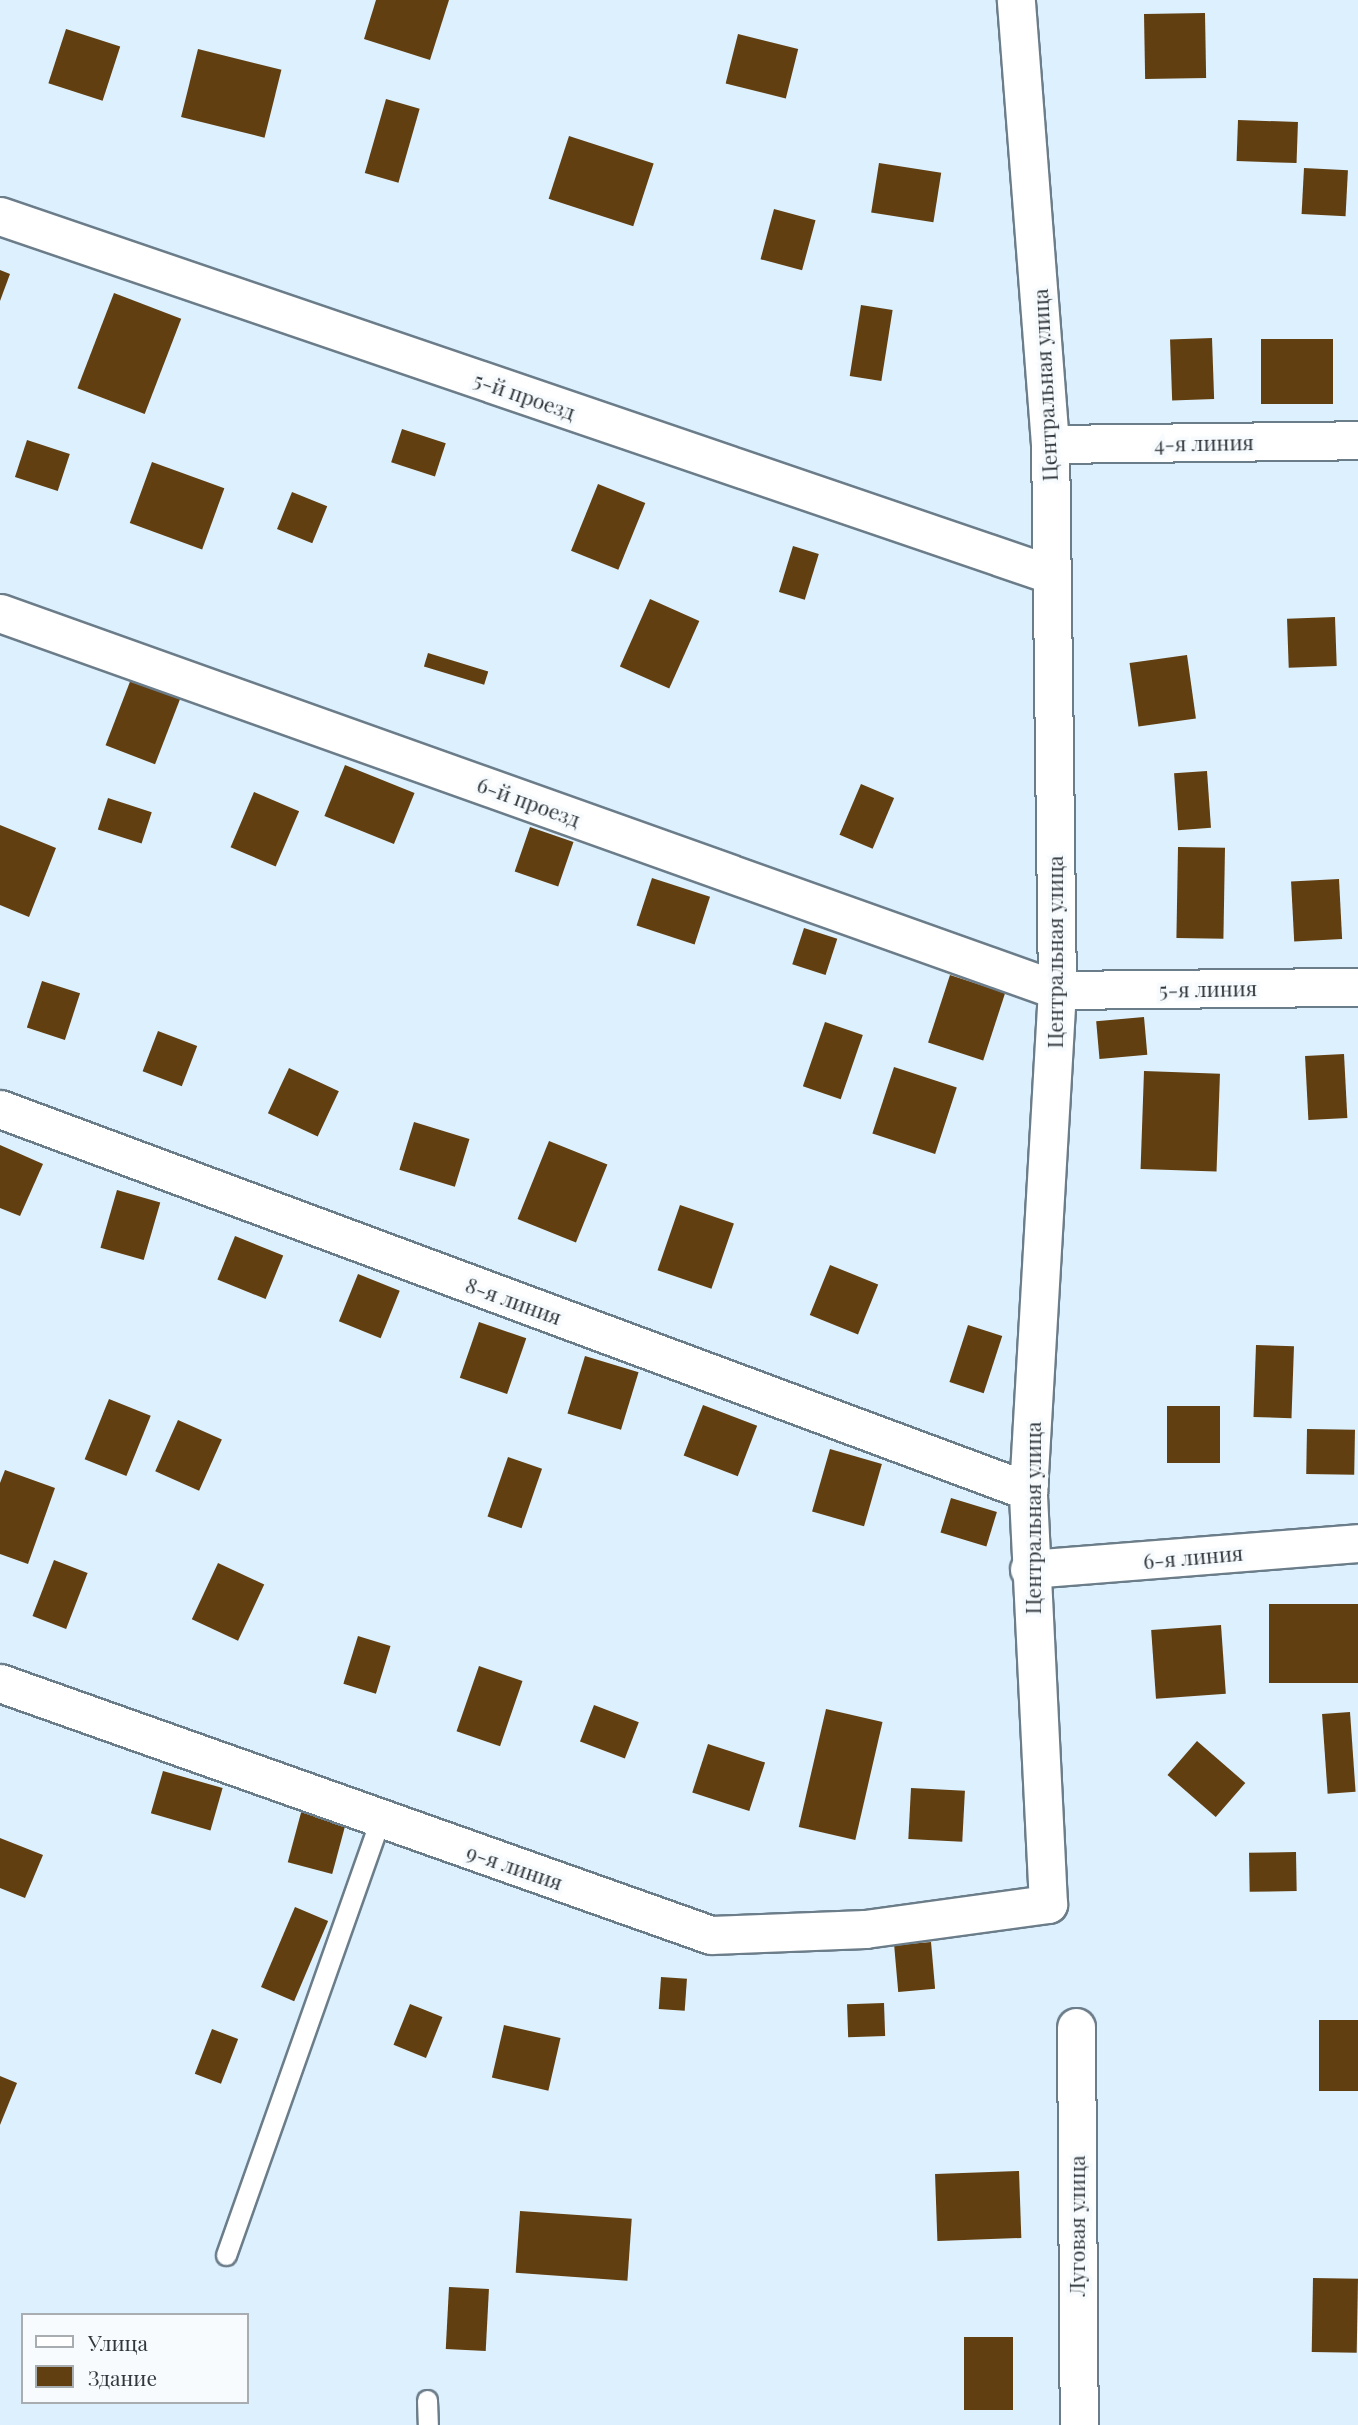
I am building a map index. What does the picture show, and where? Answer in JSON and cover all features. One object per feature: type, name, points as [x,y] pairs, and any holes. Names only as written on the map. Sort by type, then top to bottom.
[{"type":"street","name":"Центральная улица","points":[[1016,0],[1050,444],[1058,990],[1028,1491],[1029,1569],[1048,1904]]},
{"type":"street","name":"5-й проезд","points":[[0,216],[1050,574]]},
{"type":"street","name":"4-я линия","points":[[1050,444],[1358,440]]},
{"type":"street","name":"6-й проезд","points":[[0,613],[1058,990]]},
{"type":"street","name":"5-я линия","points":[[1058,990],[1358,987]]},
{"type":"street","name":"8-я линия","points":[[0,1109],[1028,1491]]},
{"type":"street","name":"6-я линия","points":[[1029,1569],[1358,1543]]},
{"type":"street","name":"9-я линия","points":[[0,1683],[711,1935],[865,1929],[1048,1904]]},
{"type":"street","name":"Луговая улица","points":[[1076,2027],[1079,2425]]},
{"type":"lane","points":[[226,2255],[381,1818]]},
{"type":"lane","points":[[427,2400],[428,2425]]},
{"type":"building","points":[[376,0],[449,0],[430,60],[364,39]]},
{"type":"building","points":[[1205,13],[1206,78],[1145,79],[1144,14]]},
{"type":"building","points":[[66,29],[120,47],[103,101],[48,83]]},
{"type":"building","points":[[738,34],[798,49],[786,98],[726,83]]},
{"type":"building","points":[[198,49],[281,70],[265,138],[181,117]]},
{"type":"building","points":[[386,99],[420,109],[398,183],[365,173]]},
{"type":"building","points":[[1238,120],[1298,122],[1297,163],[1237,161]]},
{"type":"building","points":[[569,136],[654,164],[633,226],[549,199]]},
{"type":"building","points":[[879,163],[941,173],[933,222],[871,212]]},
{"type":"building","points":[[1304,168],[1348,170],[1346,216],[1302,214]]},
{"type":"building","points":[[774,209],[816,220],[802,270],[761,259]]},
{"type":"building","points":[[0,270],[10,274],[0,301]]},
{"type":"building","points":[[114,293],[181,319],[145,414],[77,388]]},
{"type":"building","points":[[861,305],[893,310],[881,381],[850,376]]},
{"type":"building","points":[[1212,338],[1214,399],[1172,400],[1170,339]]},
{"type":"building","points":[[1261,339],[1333,339],[1333,404],[1261,404]]},
{"type":"building","points":[[402,429],[446,443],[435,477],[391,462]]},
{"type":"building","points":[[27,440],[70,454],[58,491],[15,477]]},
{"type":"building","points":[[152,462],[224,488],[202,549],[130,523]]},
{"type":"building","points":[[598,484],[645,503],[618,570],[571,551]]},
{"type":"building","points":[[292,492],[327,506],[312,543],[277,529]]},
{"type":"building","points":[[793,546],[819,554],[805,600],[779,592]]},
{"type":"building","points":[[650,599],[699,621],[669,689],[620,667]]},
{"type":"building","points":[[1335,617],[1337,666],[1289,668],[1287,619]]},
{"type":"building","points":[[428,653],[488,671],[484,685],[424,666]]},
{"type":"building","points":[[1187,655],[1196,718],[1138,726],[1130,663]]},
{"type":"building","points":[[131,679],[180,698],[155,764],[106,745]]},
{"type":"building","points":[[345,765],[415,793],[394,844],[324,816]]},
{"type":"building","points":[[1207,771],[1211,828],[1178,830],[1174,773]]},
{"type":"building","points":[[861,784],[894,798],[873,849],[840,835]]},
{"type":"building","points":[[254,792],[299,811],[276,866],[231,847]]},
{"type":"building","points":[[108,798],[152,812],[142,844],[98,829]]},
{"type":"building","points":[[0,825],[56,848],[29,917],[0,905]]},
{"type":"building","points":[[530,827],[573,842],[558,886],[515,871]]},
{"type":"building","points":[[1178,847],[1225,848],[1223,939],[1176,938]]},
{"type":"building","points":[[652,878],[710,897],[695,944],[637,926]]},
{"type":"building","points":[[1339,879],[1342,939],[1294,941],[1291,882]]},
{"type":"building","points":[[804,928],[837,939],[826,975],[792,964]]},
{"type":"building","points":[[950,975],[1005,993],[983,1060],[928,1043]]},
{"type":"building","points":[[42,981],[80,993],[65,1040],[27,1028]]},
{"type":"building","points":[[1144,1017],[1147,1055],[1099,1059],[1096,1021]]},
{"type":"building","points":[[825,1022],[863,1035],[841,1099],[803,1086]]},
{"type":"building","points":[[158,1031],[197,1046],[182,1086],[143,1071]]},
{"type":"building","points":[[1344,1054],[1347,1118],[1308,1120],[1305,1056]]},
{"type":"building","points":[[894,1067],[957,1087],[935,1154],[872,1134]]},
{"type":"building","points":[[289,1068],[339,1091],[318,1137],[268,1113]]},
{"type":"building","points":[[1144,1071],[1220,1074],[1217,1172],[1141,1169]]},
{"type":"building","points":[[414,1122],[469,1139],[455,1187],[399,1170]]},
{"type":"building","points":[[549,1141],[607,1165],[576,1242],[518,1219]]},
{"type":"building","points":[[0,1145],[43,1164],[20,1216],[0,1208]]},
{"type":"building","points":[[117,1190],[160,1202],[144,1260],[100,1248]]},
{"type":"building","points":[[680,1205],[734,1224],[711,1289],[658,1270]]},
{"type":"building","points":[[235,1236],[283,1255],[266,1299],[217,1280]]},
{"type":"building","points":[[830,1265],[878,1284],[858,1335],[810,1315]]},
{"type":"building","points":[[358,1274],[400,1291],[381,1338],[339,1321]]},
{"type":"building","points":[[479,1322],[526,1338],[507,1394],[460,1378]]},
{"type":"building","points":[[968,1325],[1002,1336],[984,1393],[949,1382]]},
{"type":"building","points":[[1256,1345],[1294,1346],[1291,1418],[1253,1417]]},
{"type":"building","points":[[585,1356],[639,1372],[621,1430],[567,1413]]},
{"type":"building","points":[[109,1399],[151,1416],[126,1476],[85,1459]]},
{"type":"building","points":[[703,1405],[757,1426],[738,1476],[684,1455]]},
{"type":"building","points":[[1167,1406],[1220,1406],[1220,1463],[1167,1463]]},
{"type":"building","points":[[178,1420],[222,1440],[199,1491],[155,1471]]},
{"type":"building","points":[[1307,1429],[1355,1430],[1354,1475],[1306,1474]]},
{"type":"building","points":[[830,1449],[882,1464],[864,1526],[812,1511]]},
{"type":"building","points":[[508,1457],[542,1469],[522,1528],[487,1517]]},
{"type":"building","points":[[5,1470],[55,1488],[28,1564],[0,1554],[0,1483]]},
{"type":"building","points":[[951,1498],[997,1512],[986,1546],[940,1532]]},
{"type":"building","points":[[54,1560],[88,1573],[66,1629],[32,1616]]},
{"type":"building","points":[[218,1563],[264,1585],[238,1641],[192,1619]]},
{"type":"building","points":[[1269,1604],[1358,1604],[1358,1683],[1269,1683]]},
{"type":"building","points":[[1221,1625],[1226,1694],[1156,1699],[1151,1630]]},
{"type":"building","points":[[358,1636],[391,1646],[376,1694],[343,1684]]},
{"type":"building","points":[[479,1666],[522,1681],[500,1746],[457,1731]]},
{"type":"building","points":[[594,1705],[639,1722],[625,1759],[580,1741]]},
{"type":"building","points":[[826,1709],[883,1722],[855,1840],[799,1827]]},
{"type":"building","points":[[1350,1712],[1356,1792],[1328,1794],[1322,1714]]},
{"type":"building","points":[[1197,1741],[1245,1783],[1216,1817],[1167,1775]]},
{"type":"building","points":[[708,1744],[765,1763],[749,1811],[692,1793]]},
{"type":"building","points":[[163,1771],[223,1788],[210,1830],[151,1813]]},
{"type":"building","points":[[911,1788],[965,1791],[962,1842],[908,1839]]},
{"type":"building","points":[[302,1809],[346,1821],[332,1874],[288,1862]]},
{"type":"building","points":[[0,1838],[43,1855],[25,1898],[0,1888]]},
{"type":"building","points":[[1296,1852],[1297,1891],[1250,1892],[1249,1853]]},
{"type":"building","points":[[295,1907],[328,1921],[294,2001],[261,1987]]},
{"type":"building","points":[[931,1942],[935,1989],[898,1992],[894,1945]]},
{"type":"building","points":[[661,1977],[687,1979],[685,2011],[659,2009]]},
{"type":"building","points":[[884,2003],[885,2036],[848,2037],[847,2004]]},
{"type":"building","points":[[410,2004],[442,2017],[426,2058],[394,2045]]},
{"type":"building","points":[[1319,2020],[1358,2020],[1358,2091],[1319,2091]]},
{"type":"building","points":[[504,2025],[561,2038],[548,2091],[492,2078]]},
{"type":"building","points":[[212,2029],[238,2039],[221,2084],[195,2074]]},
{"type":"building","points":[[0,2076],[17,2083],[0,2125]]},
{"type":"building","points":[[1019,2171],[1021,2238],[937,2241],[935,2174]]},
{"type":"building","points":[[520,2211],[632,2219],[627,2281],[516,2273]]},
{"type":"building","points":[[1313,2278],[1358,2279],[1357,2353],[1312,2352]]},
{"type":"building","points":[[449,2287],[489,2289],[486,2351],[446,2349]]},
{"type":"building","points":[[964,2337],[1013,2337],[1013,2410],[964,2410]]}]
